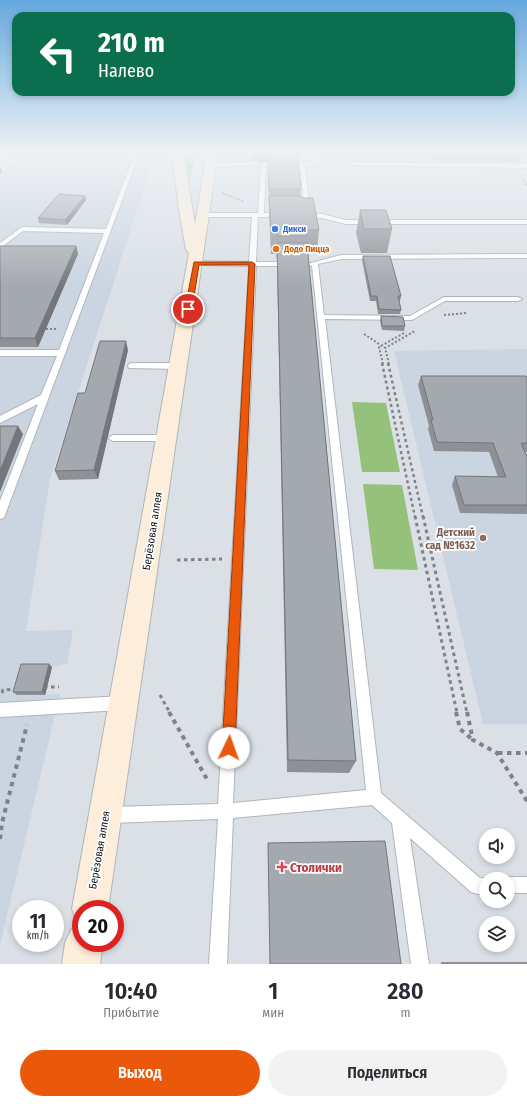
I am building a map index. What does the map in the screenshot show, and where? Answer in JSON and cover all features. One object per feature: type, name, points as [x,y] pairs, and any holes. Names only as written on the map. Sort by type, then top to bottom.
[{"type":"main road","points":[[183,197],[196,263]]},
{"type":"main road","name":"Берёзовая аллея","points":[[91,900],[206,197]]},
{"type":"main road","points":[[81,964],[83,952]]},
{"type":"lane","points":[[0,515],[121,197]]},
{"type":"lane","points":[[218,964],[252,264],[260,197]]},
{"type":"lane","points":[[306,197],[308,216]]},
{"type":"lane","points":[[203,215],[285,215]]},
{"type":"lane","points":[[292,215],[322,216],[346,222],[527,222]]},
{"type":"lane","points":[[0,246],[22,230],[108,231]]},
{"type":"lane","points":[[196,263],[315,264],[341,258],[527,256]]},
{"type":"lane","points":[[315,264],[374,797],[479,886]]},
{"type":"lane","points":[[321,317],[412,318],[444,299],[518,299]]},
{"type":"lane","points":[[0,353],[61,353]]},
{"type":"lane","points":[[132,366],[179,366]]},
{"type":"lane","points":[[0,420],[44,397]]},
{"type":"lane","points":[[113,438],[167,438]]},
{"type":"lane","points":[[0,710],[124,703]]},
{"type":"lane","points":[[105,815],[225,811],[374,797]]},
{"type":"lane","points":[[399,818],[420,964]]},
{"type":"lane","points":[[515,885],[527,885]]},
{"type":"path","points":[[232,197],[248,203]]},
{"type":"path","points":[[440,312],[466,310]]},
{"type":"path","points":[[443,315],[474,313]]},
{"type":"path","points":[[414,327],[379,347],[460,729],[473,740],[497,753],[527,753]]},
{"type":"path","points":[[385,348],[418,330]]},
{"type":"path","points":[[364,334],[385,348]]},
{"type":"path","points":[[385,348],[473,740]]},
{"type":"path","points":[[176,560],[238,559]]},
{"type":"path","points":[[160,695],[225,811]]},
{"type":"path","points":[[0,839],[2,823],[31,709]]},
{"type":"path","points":[[497,753],[527,801]]},
{"type":"shaded area","points":[[0,197],[141,197],[50,479],[26,631],[73,630],[67,664],[52,667],[47,687],[46,695],[60,694],[0,945]]},
{"type":"shaded area","name":"Детский сад №1632","points":[[527,349],[527,724],[483,724],[394,351]]},
{"type":"green space","points":[[352,402],[386,403],[400,472],[362,472]]},
{"type":"green space","points":[[363,484],[402,485],[418,570],[374,569]]},
{"type":"building","points":[[56,197],[84,197],[65,220],[38,218]]},
{"type":"building","points":[[269,197],[313,198],[319,230],[306,230],[307,236],[277,236],[277,230],[271,230]]},
{"type":"building","points":[[360,210],[386,210],[392,229],[364,229]]},
{"type":"building","points":[[277,243],[307,243],[356,761],[288,760]]},
{"type":"building","points":[[0,246],[76,246],[35,338],[0,338]]},
{"type":"building","points":[[363,256],[390,256],[401,296],[398,296],[401,310],[379,309],[377,296],[371,296]]},
{"type":"building","points":[[381,316],[403,317],[405,326],[382,326]]},
{"type":"building","points":[[100,341],[126,341],[94,470],[55,471],[78,393],[85,393]]},
{"type":"building","points":[[421,376],[526,376],[527,443],[521,443],[527,457],[527,505],[464,505],[455,476],[506,477],[493,443],[437,442],[431,420],[433,420]]},
{"type":"building","points":[[0,426],[18,426],[0,471]]},
{"type":"building","points":[[21,664],[49,664],[42,692],[13,692]]},
{"type":"building","points":[[385,841],[401,964],[270,964],[268,843]]},
{"type":"place","name":"Дикси","points":[[275,229]]},
{"type":"place","name":"Додо Пицца","points":[[276,249]]},
{"type":"place","name":"Детский сад №1632","points":[[483,538]]},
{"type":"place","name":"Столички","points":[[282,867]]},
{"type":"route","points":[[188,309],[196,263],[252,264],[229,748]]}]
